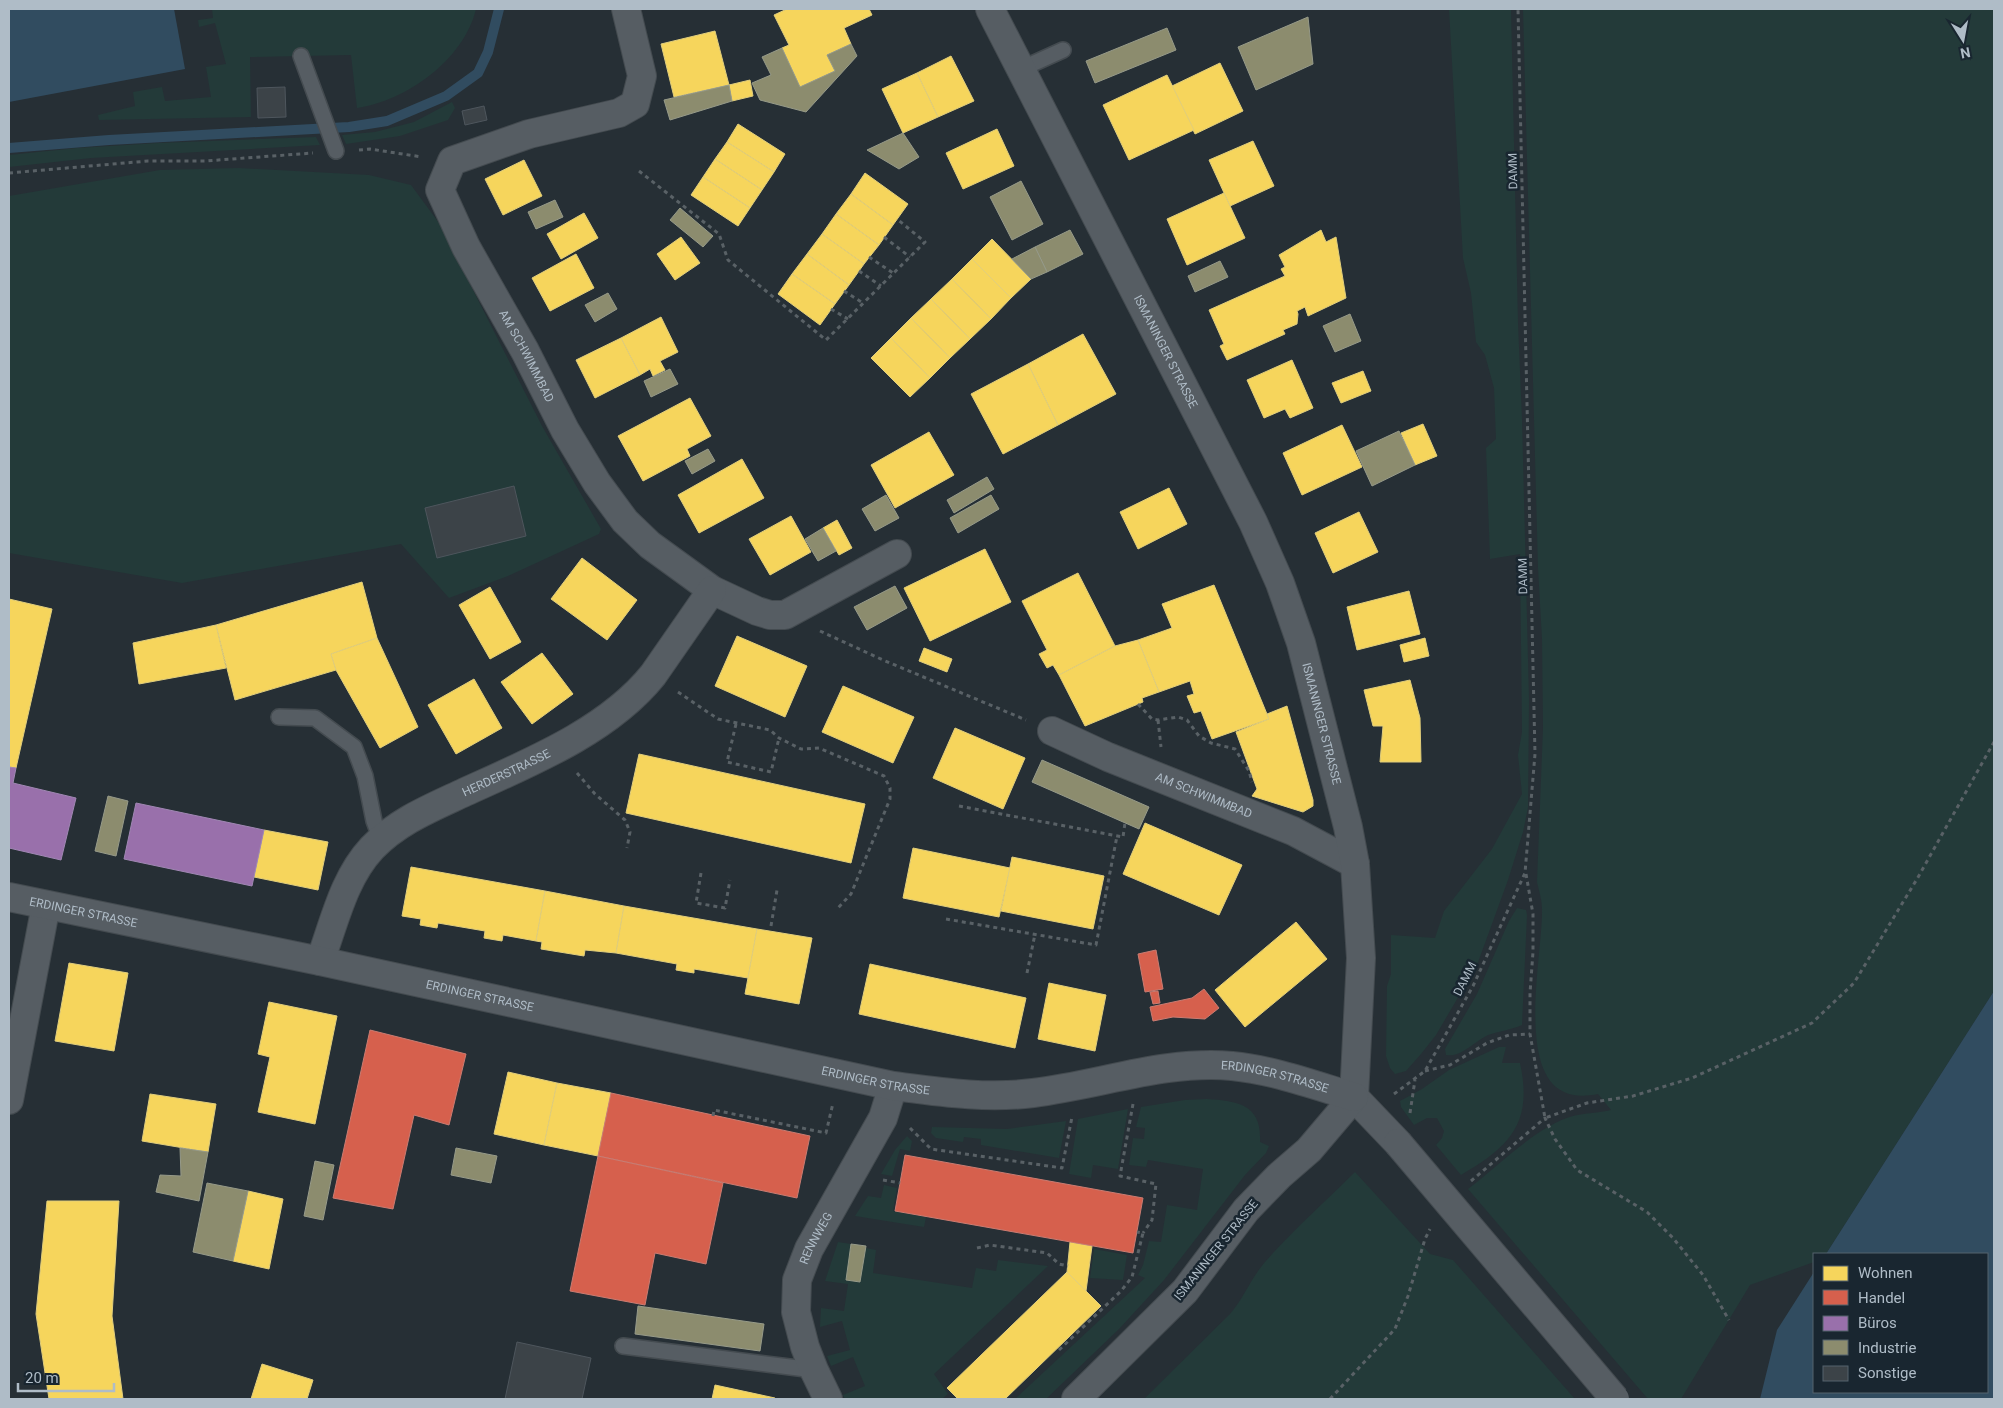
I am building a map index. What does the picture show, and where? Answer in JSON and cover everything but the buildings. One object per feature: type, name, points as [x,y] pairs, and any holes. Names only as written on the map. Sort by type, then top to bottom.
[{"type":"street","points":[[452,161],[529,134],[619,113],[636,104],[642,76],[626,9]]},
{"type":"street","name":"ISMANINGER STRASSE","points":[[990,9],[1254,522],[1280,583],[1301,643],[1348,827],[1354,864],[1361,958],[1354,1097],[1309,1150],[1279,1176],[1246,1210],[1185,1290],[1076,1399]]},
{"type":"street","name":"AM SCHWIMMBAD","points":[[452,161],[440,190],[466,247],[525,350],[565,430],[597,483],[625,521],[650,545],[712,590],[757,611],[770,615],[785,615]]},
{"type":"street","points":[[785,615],[897,554]]},
{"type":"street","name":"HERDERSTRASSE","points":[[320,962],[342,898],[370,850],[409,818],[559,748],[622,707],[644,687],[712,590]]},
{"type":"street","name":"AM SCHWIMMBAD","points":[[1052,731],[1108,757],[1293,830],[1354,864]]},
{"type":"street","name":"ERDINGER STRASSE","points":[[9,897],[893,1086],[963,1095],[1032,1093],[1159,1068],[1223,1066],[1265,1071],[1354,1097],[1404,1132],[1615,1399]]},
{"type":"street","points":[[9,1100],[46,905]]},
{"type":"street","name":"RENNWEG","points":[[828,1399],[805,1347],[796,1312],[797,1280],[809,1249],[882,1118],[893,1086]]},
{"type":"lane","points":[[1021,69],[1063,50]]},
{"type":"lane","points":[[301,56],[335,148]]},
{"type":"lane","points":[[279,717],[315,718],[354,747],[365,776],[374,821],[381,840]]},
{"type":"lane","points":[[623,1346],[814,1370]]},
{"type":"path","name":"DAMM","points":[[1392,1095],[1425,1071],[1473,986],[1526,873],[1535,754],[1518,9]]},
{"type":"path","points":[[9,173],[148,161],[205,160],[335,148],[370,149],[452,161]]},
{"type":"path","points":[[639,171],[719,234],[728,260],[826,340],[925,242],[897,219]]},
{"type":"path","points":[[884,237],[910,257]]},
{"type":"path","points":[[869,258],[894,273]]},
{"type":"path","points":[[859,272],[881,286]]},
{"type":"path","points":[[844,291],[863,303]]},
{"type":"path","points":[[831,309],[848,319]]},
{"type":"path","points":[[785,615],[883,660],[1052,731]]},
{"type":"path","points":[[653,675],[718,719],[770,730],[779,738],[801,749],[819,748],[884,776],[890,788],[890,798],[851,894],[838,909]]},
{"type":"path","points":[[1138,704],[1152,719],[1178,718],[1186,720],[1199,736],[1211,743],[1234,749],[1249,771],[1253,786],[1245,810]]},
{"type":"path","points":[[736,724],[727,762],[771,772],[779,738]]},
{"type":"path","points":[[1465,1186],[1546,1118],[1588,1103],[1634,1096],[1692,1078],[1812,1023],[1854,984],[1917,879],[1994,742]]},
{"type":"path","points":[[559,748],[576,772],[596,794],[625,820],[630,832],[627,848]]},
{"type":"path","points":[[959,806],[1123,837],[1126,823]]},
{"type":"path","points":[[946,919],[1096,945],[1117,836]]},
{"type":"path","points":[[701,873],[696,902],[725,908],[730,880]]},
{"type":"path","points":[[1526,873],[1533,914],[1530,1034],[1546,1118],[1555,1139],[1577,1170],[1647,1212],[1673,1238],[1703,1275],[1729,1320]]},
{"type":"path","points":[[770,926],[777,890]]},
{"type":"path","points":[[1027,973],[1034,934]]},
{"type":"path","points":[[1425,1071],[1450,1065],[1487,1043],[1510,1035],[1530,1034]]},
{"type":"path","points":[[1404,1132],[1416,1079]]},
{"type":"path","points":[[1059,1350],[1121,1291],[1132,1277],[1143,1233],[1152,1220],[1156,1184],[1120,1176],[1134,1098]]},
{"type":"path","points":[[713,1116],[714,1110],[826,1133],[834,1100]]},
{"type":"path","points":[[910,1127],[932,1149],[1062,1168],[1073,1112]]},
{"type":"path","points":[[886,1180],[900,1183]]},
{"type":"path","points":[[1330,1399],[1395,1329],[1408,1296],[1425,1239],[1433,1224]]},
{"type":"path","points":[[1137,1232],[1143,1233]]},
{"type":"path","points":[[977,1248],[990,1245],[1047,1253],[1059,1264],[1068,1266]]},
{"type":"green space","points":[[212,9],[476,9],[469,28],[459,45],[446,61],[413,87],[395,97],[376,104],[357,108],[351,55],[250,57],[251,117],[99,120],[98,115],[135,106],[133,92],[162,87],[165,101],[211,97],[206,67],[226,64],[215,23],[199,27],[198,20],[213,18]]},
{"type":"green space","points":[[1449,9],[1511,9],[1529,699],[1528,807],[1523,832],[1508,880],[1477,965],[1436,1035],[1406,1071],[1395,1074],[1390,1068],[1386,1056],[1387,986],[1391,974],[1391,935],[1435,938],[1444,911],[1492,849],[1522,794],[1518,755],[1522,732],[1520,554],[1490,559],[1486,448],[1496,439],[1494,388],[1485,355],[1476,342],[1471,293],[1463,258]]},
{"type":"green space","points":[[1523,9],[1994,9],[1994,991],[1827,1253],[1813,1253],[1813,1262],[1750,1285],[1681,1399],[1648,1399],[1468,1189],[1531,1138],[1559,1121],[1573,1116],[1611,1110],[1598,1094],[1581,1096],[1568,1094],[1549,1080],[1540,1060],[1536,1036],[1535,1008],[1542,909],[1537,882],[1543,728],[1542,639],[1538,568]]},
{"type":"green space","points":[[452,102],[455,108],[448,120],[400,136],[346,144],[342,135],[375,132],[414,122]]},
{"type":"green space","points":[[316,137],[320,145],[91,158],[9,167],[9,155],[77,148]]},
{"type":"green space","points":[[238,168],[369,175],[411,185],[439,223],[542,426],[601,529],[599,534],[508,576],[449,598],[401,544],[182,583],[9,553],[9,196],[160,170]]},
{"type":"green space","points":[[1517,908],[1526,910],[1527,915],[1522,1025],[1488,1035],[1462,1052],[1446,1055],[1445,1049],[1477,994],[1509,921]]},
{"type":"green space","points":[[1499,1047],[1506,1047],[1502,1063],[1520,1063],[1523,1101],[1520,1117],[1514,1130],[1493,1154],[1461,1175],[1436,1145],[1442,1138],[1444,1131],[1437,1118],[1427,1118],[1414,1125],[1401,1107],[1400,1101],[1422,1089],[1449,1070]]},
{"type":"green space","points":[[1185,1100],[1229,1101],[1246,1107],[1253,1113],[1260,1130],[1260,1142],[1269,1146],[1266,1153],[1245,1175],[1164,1280],[1119,1329],[1046,1399],[1015,1399],[1145,1278],[1138,1275],[1143,1265],[1149,1241],[1161,1242],[1167,1205],[1197,1210],[1203,1169],[1148,1160],[1146,1167],[1129,1165],[1133,1138],[1144,1139],[1145,1128],[1136,1127],[1141,1107]]},
{"type":"green space","points":[[1128,1109],[1118,1169],[1093,1165],[1091,1178],[1069,1174],[1078,1119]]},
{"type":"green space","points":[[1066,1121],[1059,1158],[981,1145],[981,1139],[964,1137],[963,1142],[936,1138],[931,1133],[932,1127],[1007,1129]]},
{"type":"green space","points":[[907,1136],[912,1141],[910,1151],[900,1149],[892,1176],[881,1174],[895,1150]]},
{"type":"green space","points":[[1355,1172],[1430,1254],[1453,1260],[1575,1399],[1144,1399],[1230,1314],[1265,1262]]},
{"type":"green space","points":[[884,1185],[897,1188],[893,1211],[926,1217],[924,1227],[855,1216],[868,1196],[881,1198]]},
{"type":"green space","points":[[838,1242],[851,1244],[846,1280],[860,1282],[866,1248],[876,1250],[873,1273],[972,1288],[976,1268],[996,1271],[998,1260],[1048,1266],[934,1374],[948,1394],[942,1399],[845,1399],[843,1395],[865,1386],[853,1357],[831,1366],[827,1356],[850,1350],[842,1321],[820,1327],[821,1308],[844,1311],[848,1284],[825,1281]]},
{"type":"green space","points":[[1094,1249],[1127,1255],[1123,1280],[1090,1278]]},
{"type":"water","points":[[9,9],[174,9],[185,69],[9,102]]},
{"type":"water","points":[[1994,991],[1994,1399],[1760,1399],[1777,1330],[1813,1274],[1813,1393],[1988,1393],[1988,1253],[1827,1253]]},
{"type":"waterway","points":[[9,148],[109,140],[349,127],[387,121],[446,96],[478,73],[488,52],[499,9]]}]
